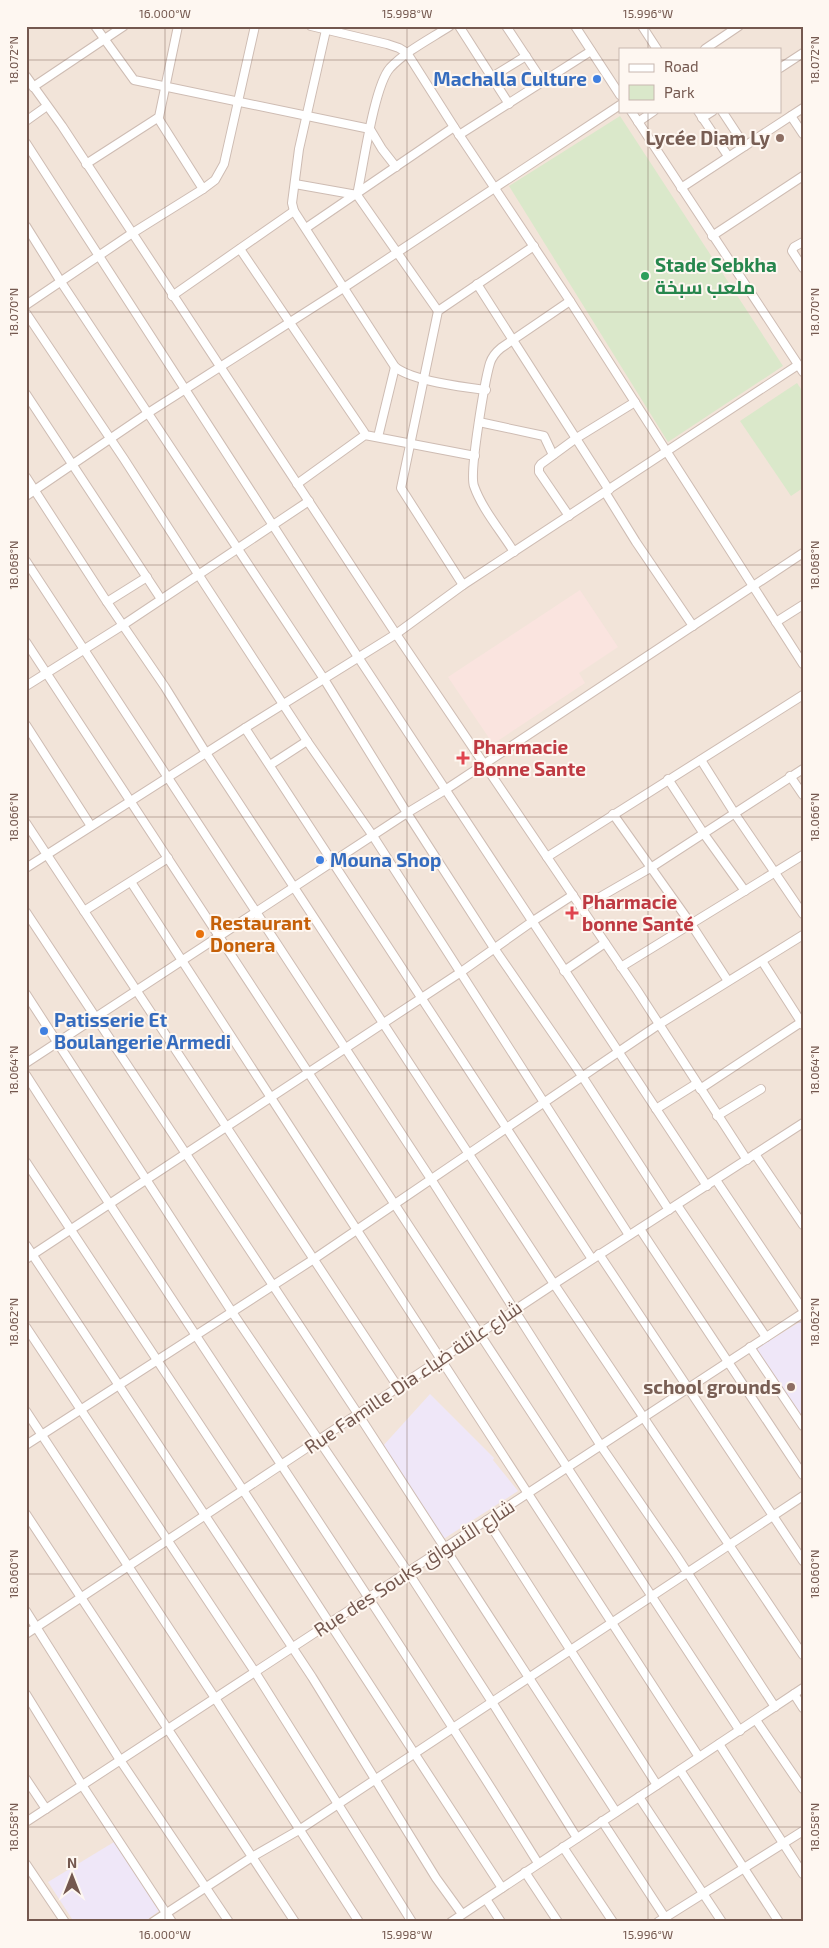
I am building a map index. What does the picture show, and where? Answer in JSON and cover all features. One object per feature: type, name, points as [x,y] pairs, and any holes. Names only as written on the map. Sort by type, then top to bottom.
[{"type":"street","points":[[95,26],[134,80],[165,88],[370,129],[396,167]]},
{"type":"street","points":[[33,87],[124,26]]},
{"type":"street","points":[[86,164],[158,118],[178,26]]},
{"type":"street","points":[[26,305],[215,180],[224,164],[255,26]]},
{"type":"street","points":[[311,26],[388,44],[407,53],[667,451],[752,587],[802,660]]},
{"type":"street","points":[[438,311],[357,195],[370,129],[383,78],[390,68],[407,53],[449,26]]},
{"type":"street","points":[[459,26],[509,104]]},
{"type":"street","points":[[506,26],[542,82]]},
{"type":"street","points":[[575,26],[619,93]]},
{"type":"street","points":[[642,26],[656,48]]},
{"type":"street","points":[[706,48],[739,26]]},
{"type":"street","points":[[326,30],[300,149],[292,203],[294,211],[345,287],[395,367],[424,378],[486,390]]},
{"type":"street","points":[[459,135],[591,51]]},
{"type":"street","points":[[782,67],[803,53]]},
{"type":"street","points":[[492,77],[526,56]]},
{"type":"street","points":[[26,76],[396,634],[605,944],[746,1160]]},
{"type":"street","points":[[26,121],[46,106]]},
{"type":"street","points":[[26,496],[110,438],[290,323],[619,106]]},
{"type":"street","points":[[681,188],[803,108]]},
{"type":"street","points":[[632,112],[803,372]]},
{"type":"street","points":[[638,122],[653,112]]},
{"type":"street","points":[[723,112],[745,146]]},
{"type":"street","points":[[700,115],[728,156]]},
{"type":"street","points":[[791,116],[803,134]]},
{"type":"street","points":[[158,118],[203,189]]},
{"type":"street","points":[[306,228],[454,127]]},
{"type":"street","points":[[26,143],[358,657],[707,1186]]},
{"type":"street","points":[[712,236],[803,176]]},
{"type":"street","points":[[295,184],[357,195]]},
{"type":"street","points":[[172,296],[294,211]]},
{"type":"street","points":[[26,226],[61,282],[324,679],[406,813],[494,948],[582,1076],[668,1210]]},
{"type":"street","points":[[803,242],[793,248],[792,251],[803,268]]},
{"type":"street","points":[[463,585],[401,488],[410,443],[438,311],[534,246]]},
{"type":"street","points":[[240,249],[365,435]]},
{"type":"street","points":[[477,284],[575,439],[636,542],[693,626]]},
{"type":"street","points":[[514,552],[474,486],[475,456],[491,363],[495,354],[570,301]]},
{"type":"street","points":[[26,313],[110,438],[307,741],[374,836],[629,1235]]},
{"type":"street","points":[[26,868],[396,634],[463,585],[798,364]]},
{"type":"street","points":[[378,437],[395,367]]},
{"type":"street","points":[[26,394],[161,599]]},
{"type":"street","points":[[569,516],[539,472],[539,467],[575,439],[635,402]]},
{"type":"street","points":[[480,422],[544,436],[553,455]]},
{"type":"street","points":[[297,484],[365,435],[475,456]]},
{"type":"street","points":[[26,477],[554,1284],[803,1655]]},
{"type":"street","points":[[26,686],[123,625],[309,501]]},
{"type":"street","points":[[26,1063],[374,836],[406,813],[445,790],[803,553]]},
{"type":"street","points":[[26,561],[346,1048],[601,1446],[687,1572],[775,1707]]},
{"type":"street","points":[[107,602],[147,577]]},
{"type":"street","points":[[776,622],[803,605]]},
{"type":"street","points":[[26,642],[740,1730]]},
{"type":"street","points":[[547,857],[803,695]]},
{"type":"street","points":[[26,725],[91,826]]},
{"type":"street","points":[[245,728],[507,1128],[688,1388],[803,1562]]},
{"type":"street","points":[[270,765],[307,741]]},
{"type":"street","points":[[700,760],[803,914]]},
{"type":"street","points":[[581,908],[652,867],[803,769]]},
{"type":"street","points":[[790,776],[803,795]]},
{"type":"street","points":[[668,779],[745,891]]},
{"type":"street","points":[[613,814],[692,924],[728,981]]},
{"type":"street","points":[[26,823],[398,1387]]},
{"type":"street","points":[[620,967],[803,855]]},
{"type":"street","points":[[84,911],[168,858]]},
{"type":"street","points":[[130,882],[699,1757]]},
{"type":"street","points":[[29,1256],[423,998],[533,921],[573,896]]},
{"type":"street","points":[[26,912],[97,1016],[185,1154],[358,1414],[616,1812]]},
{"type":"street","points":[[26,1445],[314,1259],[658,1025],[803,935]]},
{"type":"street","points":[[564,971],[605,944]]},
{"type":"street","points":[[656,1109],[698,1087],[802,1023],[762,961]]},
{"type":"street","points":[[26,994],[232,1312],[408,1572],[577,1838]]},
{"type":"street","points":[[26,1075],[195,1336],[454,1727],[538,1863]]},
{"type":"street","points":[[718,1116],[761,1089]]},
{"type":"street","name":"Rue Famille Dia شارع عائلة ضياء","points":[[26,1634],[479,1333],[803,1123]]},
{"type":"street","points":[[756,1154],[803,1225]]},
{"type":"street","points":[[26,1162],[416,1753],[502,1888]]},
{"type":"street","points":[[716,1180],[803,1311]]},
{"type":"street","points":[[677,1205],[766,1337]]},
{"type":"street","points":[[640,1229],[803,1475]]},
{"type":"street","points":[[26,1245],[29,1256],[292,1648],[376,1779],[436,1878],[462,1914]]},
{"type":"street","name":"Rue des Souks شارع الأسواق","points":[[26,1822],[644,1418],[803,1311]]},
{"type":"street","points":[[26,1327],[254,1672],[412,1922]]},
{"type":"street","points":[[750,1347],[803,1426]]},
{"type":"street","points":[[26,1411],[129,1566],[359,1922]]},
{"type":"street","points":[[153,1922],[252,1857],[299,1830],[803,1496]]},
{"type":"street","points":[[26,1514],[295,1922]]},
{"type":"street","points":[[487,1520],[657,1785]]},
{"type":"street","points":[[26,1611],[120,1760],[229,1922]]},
{"type":"street","points":[[451,1922],[802,1689]]},
{"type":"street","points":[[26,1694],[82,1785],[172,1922]]},
{"type":"street","points":[[794,1694],[803,1708]]},
{"type":"street","points":[[756,1720],[803,1789]]},
{"type":"street","points":[[719,1744],[803,1874]]},
{"type":"street","points":[[680,1770],[779,1922]]},
{"type":"street","points":[[26,1779],[46,1809]]},
{"type":"street","points":[[639,1797],[722,1922]]},
{"type":"street","points":[[602,1821],[664,1920],[803,1831]]},
{"type":"street","points":[[563,1847],[613,1922]]},
{"type":"street","points":[[26,1864],[65,1922]]},
{"type":"street","points":[[525,1872],[558,1922]]},
{"type":"street","points":[[486,1898],[501,1922]]},
{"type":"shaded area","points":[[26,26],[803,26],[803,1922],[26,1922]]},
{"type":"shaded area","points":[[580,590],[618,647],[579,673],[585,683],[493,744],[448,677]]},
{"type":"shaded area","name":"school grounds","points":[[803,1320],[803,1426],[756,1349]]},
{"type":"shaded area","points":[[430,1394],[494,1458],[493,1460],[518,1491],[442,1540],[382,1447]]},
{"type":"shaded area","points":[[114,1842],[159,1911],[144,1922],[74,1922],[48,1882]]},
{"type":"green space","name":"Stade Sebkha ملعب سبخة","points":[[620,116],[783,366],[668,442],[509,186]]},
{"type":"green space","points":[[797,383],[803,392],[803,488],[791,496],[740,421]]},
{"type":"place","name":"Machalla Culture","points":[[597,79]]},
{"type":"place","name":"Lycée Diam Ly","points":[[780,138]]},
{"type":"place","name":"Stade Sebkha ملعب سبخة","points":[[645,276]]},
{"type":"place","name":"Pharmacie Bonne Sante","points":[[463,758]]},
{"type":"place","name":"Mouna Shop","points":[[320,860]]},
{"type":"place","name":"Pharmacie bonne Santé","points":[[572,913]]},
{"type":"place","name":"Restaurant Donera","points":[[200,934]]},
{"type":"place","name":"Patisserie Et Boulangerie Armedi","points":[[44,1031]]},
{"type":"place","name":"school grounds","points":[[791,1387]]}]
